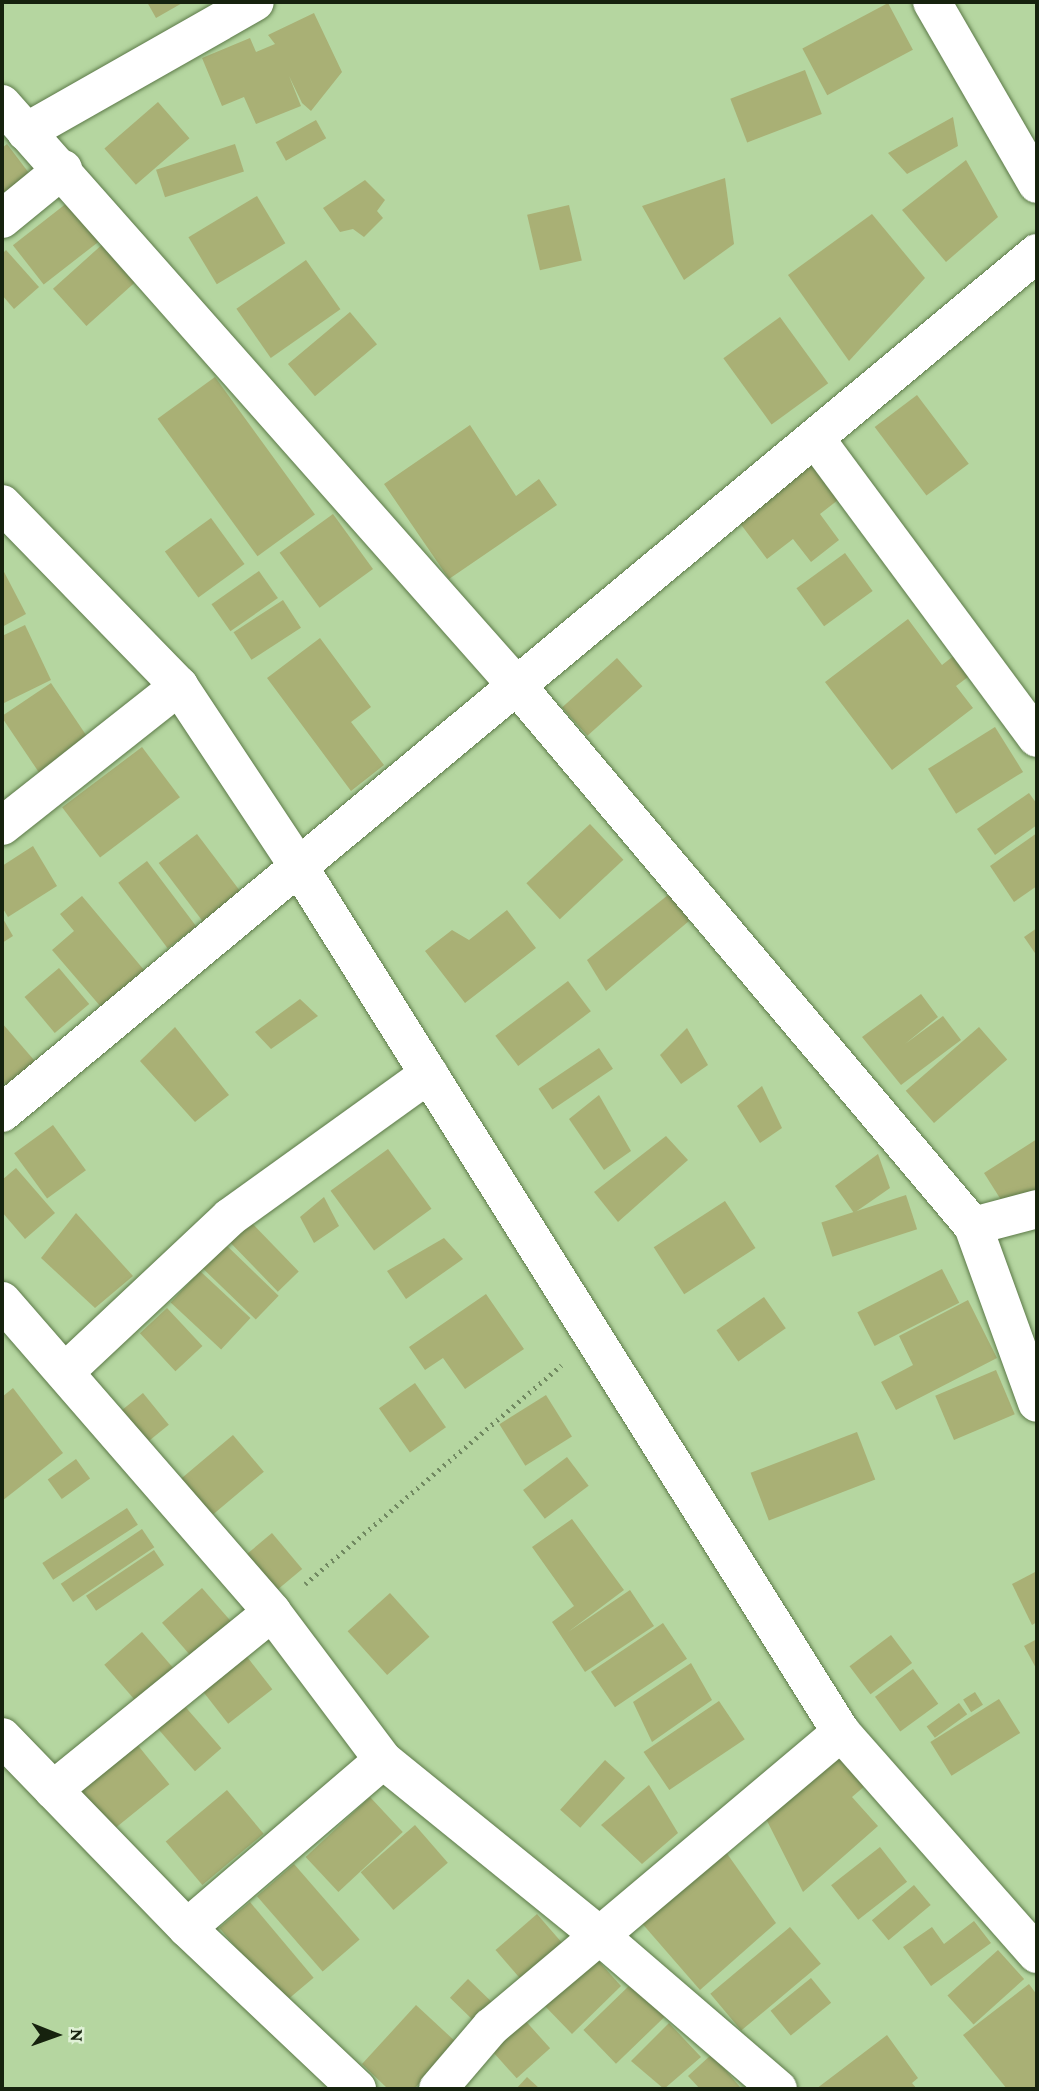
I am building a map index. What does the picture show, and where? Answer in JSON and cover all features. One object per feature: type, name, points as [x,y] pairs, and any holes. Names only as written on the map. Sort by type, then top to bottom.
[{"type":"street","points":[[255,2],[14,118],[63,169],[517,686],[973,1226],[1037,1403]]},
{"type":"street","points":[[932,2],[1037,184]]},
{"type":"street","points":[[2,219],[63,169]]},
{"type":"street","points":[[2,1113],[1037,253]]},
{"type":"street","points":[[815,438],[1033,725]]},
{"type":"street","points":[[2,504],[179,687],[299,867],[841,1732],[1037,1954]]},
{"type":"street","points":[[2,826],[179,687]]},
{"type":"street","points":[[65,1372],[230,1217],[429,1074]]},
{"type":"street","points":[[973,1226],[1037,1209]]},
{"type":"street","points":[[2,1301],[272,1612],[383,1760],[599,1935],[778,2089]]},
{"type":"street","points":[[53,1790],[272,1612]]},
{"type":"street","points":[[438,2089],[491,2027],[841,1732]]},
{"type":"street","points":[[2,1737],[187,1928],[356,2089]]},
{"type":"street","points":[[187,1928],[383,1760]]},
{"type":"path","points":[[272,1612],[594,1337]]},
{"type":"building","points":[[147,2],[184,2],[156,18]]},
{"type":"building","points":[[888,3],[913,50],[827,95],[802,49]]},
{"type":"building","points":[[314,13],[342,72],[311,111],[302,103],[289,76],[301,106],[256,124],[244,97],[222,106],[202,58],[250,38],[256,52],[275,44],[268,35]]},
{"type":"building","points":[[805,70],[822,114],[747,143],[730,99]]},
{"type":"building","points":[[158,102],[189,138],[136,185],[104,149]]},
{"type":"building","points":[[953,117],[958,146],[907,174],[888,153]]},
{"type":"building","points":[[316,120],[326,138],[286,161],[276,142]]},
{"type":"building","points":[[7,144],[35,181],[2,207],[2,148]]},
{"type":"building","points":[[235,144],[244,172],[165,197],[156,170]]},
{"type":"building","points":[[966,160],[998,217],[946,262],[902,210]]},
{"type":"building","points":[[725,178],[734,244],[684,280],[642,206]]},
{"type":"building","points":[[365,180],[385,200],[377,211],[383,218],[364,237],[353,229],[340,232],[323,208]]},
{"type":"building","points":[[257,196],[285,243],[217,284],[188,237]]},
{"type":"building","points":[[72,199],[103,238],[44,285],[13,245]]},
{"type":"building","points":[[569,205],[582,261],[540,270],[527,215]]},
{"type":"building","points":[[872,214],[925,278],[849,361],[788,275]]},
{"type":"building","points":[[105,242],[138,279],[86,326],[53,289]]},
{"type":"building","points":[[6,250],[39,287],[14,309],[2,295],[2,254]]},
{"type":"building","points":[[306,260],[340,309],[271,358],[236,309]]},
{"type":"building","points":[[350,312],[377,344],[315,396],[288,364]]},
{"type":"building","points":[[780,317],[828,383],[772,424],[723,358]]},
{"type":"building","points":[[215,377],[315,515],[257,556],[158,419]]},
{"type":"building","points":[[917,395],[969,464],[926,496],[875,427]]},
{"type":"building","points":[[470,425],[516,496],[539,479],[557,505],[449,579],[384,484]]},
{"type":"building","points":[[806,458],[838,500],[820,514],[839,540],[811,562],[793,539],[767,559],[733,514]]},
{"type":"building","points":[[333,514],[373,569],[320,608],[280,553]]},
{"type":"building","points":[[211,518],[245,564],[198,598],[165,552]]},
{"type":"building","points":[[845,553],[873,591],[824,626],[796,588]]},
{"type":"building","points":[[2,568],[26,614],[2,627]]},
{"type":"building","points":[[259,571],[278,598],[230,631],[211,604]]},
{"type":"building","points":[[283,600],[301,628],[251,660],[234,632]]},
{"type":"building","points":[[908,619],[942,665],[956,654],[972,674],[956,686],[973,708],[892,770],[825,682]]},
{"type":"building","points":[[25,625],[51,680],[2,704],[2,636]]},
{"type":"building","points":[[320,638],[371,707],[351,722],[384,765],[351,791],[267,678]]},
{"type":"building","points":[[617,658],[642,686],[587,736],[562,708]]},
{"type":"building","points":[[51,683],[90,740],[40,774],[2,716]]},
{"type":"building","points":[[995,727],[1023,772],[956,814],[928,769]]},
{"type":"building","points":[[142,747],[180,797],[100,857],[62,807]]},
{"type":"building","points":[[1029,793],[1037,804],[1037,825],[995,855],[977,829]]},
{"type":"building","points":[[590,824],[623,860],[560,919],[526,883]]},
{"type":"building","points":[[1037,833],[1037,886],[1014,902],[990,866]]},
{"type":"building","points":[[197,834],[242,893],[203,922],[159,863]]},
{"type":"building","points":[[33,846],[57,886],[8,917],[2,907],[2,866]]},
{"type":"building","points":[[147,861],[196,926],[168,948],[118,883]]},
{"type":"building","points":[[678,887],[689,921],[606,991],[587,960]]},
{"type":"building","points":[[82,896],[144,970],[101,1007],[52,950],[74,931],[60,914]]},
{"type":"building","points":[[507,910],[536,948],[465,1003],[425,951],[452,930],[469,940]]},
{"type":"building","points":[[2,917],[13,936],[2,943]]},
{"type":"building","points":[[1037,928],[1037,956],[1024,937]]},
{"type":"building","points":[[59,968],[89,1004],[55,1033],[25,997]]},
{"type":"building","points":[[568,981],[591,1011],[518,1066],[495,1036]]},
{"type":"building","points":[[921,994],[938,1017],[905,1044],[943,1016],[961,1040],[901,1085],[862,1037]]},
{"type":"building","points":[[300,999],[318,1016],[271,1049],[255,1032]]},
{"type":"building","points":[[2,1023],[40,1067],[12,1092],[2,1080]]},
{"type":"building","points":[[175,1027],[229,1095],[195,1122],[140,1061]]},
{"type":"building","points":[[979,1027],[1007,1059],[934,1123],[906,1091]]},
{"type":"building","points":[[687,1028],[708,1065],[681,1084],[660,1055]]},
{"type":"building","points":[[599,1048],[613,1069],[552,1110],[538,1089]]},
{"type":"building","points":[[762,1086],[782,1128],[760,1143],[737,1106]]},
{"type":"building","points":[[599,1095],[631,1151],[604,1170],[569,1119]]},
{"type":"building","points":[[53,1125],[86,1170],[47,1199],[14,1153]]},
{"type":"building","points":[[666,1136],[688,1160],[618,1222],[594,1192]]},
{"type":"building","points":[[1037,1139],[1037,1196],[1010,1214],[984,1173]]},
{"type":"building","points":[[388,1149],[431,1209],[374,1251],[331,1191]]},
{"type":"building","points":[[878,1154],[890,1188],[854,1213],[835,1186]]},
{"type":"building","points":[[16,1168],[55,1213],[25,1239],[2,1212],[2,1180]]},
{"type":"building","points":[[906,1195],[917,1229],[832,1257],[821,1223]]},
{"type":"building","points":[[324,1197],[339,1226],[314,1243],[300,1217]]},
{"type":"building","points":[[725,1201],[755,1248],[684,1294],[654,1247]]},
{"type":"building","points":[[76,1213],[133,1276],[95,1308],[41,1258]]},
{"type":"building","points":[[248,1219],[299,1272],[278,1292],[227,1239]]},
{"type":"building","points":[[444,1238],[463,1259],[406,1299],[387,1271]]},
{"type":"building","points":[[224,1243],[279,1296],[256,1320],[201,1267]]},
{"type":"building","points":[[942,1269],[959,1303],[875,1346],[857,1312]]},
{"type":"building","points":[[200,1271],[250,1318],[221,1350],[171,1302]]},
{"type":"building","points":[[486,1294],[524,1349],[465,1389],[443,1358],[425,1370],[409,1347]]},
{"type":"building","points":[[764,1297],[786,1328],[738,1361],[716,1330]]},
{"type":"building","points":[[968,1300],[997,1358],[896,1410],[881,1382],[913,1365],[899,1336]]},
{"type":"building","points":[[167,1308],[202,1346],[175,1371],[140,1333]]},
{"type":"building","points":[[996,1370],[1015,1414],[954,1440],[935,1396]]},
{"type":"building","points":[[415,1383],[446,1427],[410,1452],[379,1408]]},
{"type":"building","points":[[13,1388],[63,1453],[2,1501],[2,1397]]},
{"type":"building","points":[[143,1393],[169,1425],[141,1448],[115,1416]]},
{"type":"building","points":[[546,1395],[572,1437],[525,1466],[499,1424]]},
{"type":"building","points":[[857,1432],[875,1480],[769,1520],[751,1473]]},
{"type":"building","points":[[233,1435],[264,1472],[204,1522],[173,1485]]},
{"type":"building","points":[[567,1457],[589,1486],[545,1519],[523,1490]]},
{"type":"building","points":[[76,1459],[90,1478],[62,1499],[48,1480]]},
{"type":"building","points":[[127,1508],[138,1525],[53,1580],[42,1563]]},
{"type":"building","points":[[572,1519],[624,1590],[568,1632],[630,1590],[654,1626],[585,1672],[552,1622],[574,1606],[532,1547]]},
{"type":"building","points":[[142,1529],[154,1547],[73,1602],[61,1584]]},
{"type":"building","points":[[272,1533],[302,1569],[267,1599],[237,1563]]},
{"type":"building","points":[[154,1550],[164,1565],[96,1611],[86,1596]]},
{"type":"building","points":[[1037,1571],[1037,1622],[1032,1625],[1012,1584]]},
{"type":"building","points":[[202,1588],[231,1621],[191,1656],[162,1623]]},
{"type":"building","points":[[390,1593],[429,1637],[387,1675],[348,1631]]},
{"type":"building","points":[[663,1623],[687,1659],[615,1707],[591,1672]]},
{"type":"building","points":[[142,1632],[176,1671],[138,1704],[104,1665]]},
{"type":"building","points":[[891,1635],[912,1663],[871,1694],[849,1666]]},
{"type":"building","points":[[1037,1639],[1037,1670],[1024,1646]]},
{"type":"building","points":[[244,1653],[272,1689],[228,1724],[200,1687]]},
{"type":"building","points":[[691,1663],[712,1700],[652,1742],[633,1702]]},
{"type":"building","points":[[913,1669],[938,1704],[900,1731],[875,1697]]},
{"type":"building","points":[[975,1692],[983,1705],[971,1712],[963,1699]]},
{"type":"building","points":[[999,1699],[1020,1733],[952,1776],[930,1742]]},
{"type":"building","points":[[719,1701],[745,1739],[669,1790],[644,1752]]},
{"type":"building","points":[[182,1703],[221,1748],[195,1771],[156,1726]]},
{"type":"building","points":[[959,1703],[967,1714],[935,1738],[927,1727]]},
{"type":"building","points":[[136,1743],[169,1784],[111,1831],[78,1790]]},
{"type":"building","points":[[834,1749],[866,1785],[852,1797],[878,1826],[803,1892],[762,1811]]},
{"type":"building","points":[[605,1760],[625,1778],[580,1828],[560,1810]]},
{"type":"building","points":[[649,1785],[678,1833],[642,1864],[601,1825]]},
{"type":"building","points":[[227,1790],[264,1834],[202,1885],[166,1841]]},
{"type":"building","points":[[370,1797],[403,1832],[338,1892],[306,1857]]},
{"type":"building","points":[[415,1825],[448,1863],[393,1910],[361,1872]]},
{"type":"building","points":[[721,1845],[776,1923],[700,1990],[633,1913]]},
{"type":"building","points":[[880,1847],[907,1882],[858,1920],[831,1885]]},
{"type":"building","points":[[294,1864],[360,1939],[323,1972],[257,1896]]},
{"type":"building","points":[[914,1885],[931,1905],[889,1940],[872,1920]]},
{"type":"building","points":[[250,1902],[314,1978],[283,2004],[219,1928]]},
{"type":"building","points":[[537,1914],[564,1945],[522,1981],[495,1950]]},
{"type":"building","points":[[974,1921],[991,1943],[931,1986],[903,1947],[932,1927],[944,1944]]},
{"type":"building","points":[[790,1927],[821,1964],[741,2031],[710,1994]]},
{"type":"building","points":[[998,1950],[1024,1979],[974,2024],[947,1996]]},
{"type":"building","points":[[594,1956],[621,1986],[572,2034],[540,2001]]},
{"type":"building","points":[[811,1978],[831,2003],[791,2036],[771,2011]]},
{"type":"building","points":[[468,1979],[501,2011],[483,2030],[450,1998]]},
{"type":"building","points":[[633,1982],[666,2016],[616,2064],[583,2030]]},
{"type":"building","points":[[1029,1984],[1037,1995],[1037,2089],[1007,2089],[963,2035]]},
{"type":"building","points":[[416,2005],[457,2043],[414,2089],[388,2089],[362,2064]]},
{"type":"building","points":[[522,2017],[550,2048],[517,2078],[489,2047]]},
{"type":"building","points":[[669,2023],[701,2057],[664,2089],[631,2061]]},
{"type":"building","points":[[887,2035],[918,2078],[912,2083],[917,2089],[816,2089]]},
{"type":"building","points":[[712,2054],[740,2087],[700,2089],[688,2076]]},
{"type":"building","points":[[527,2077],[540,2089],[516,2089]]}]
